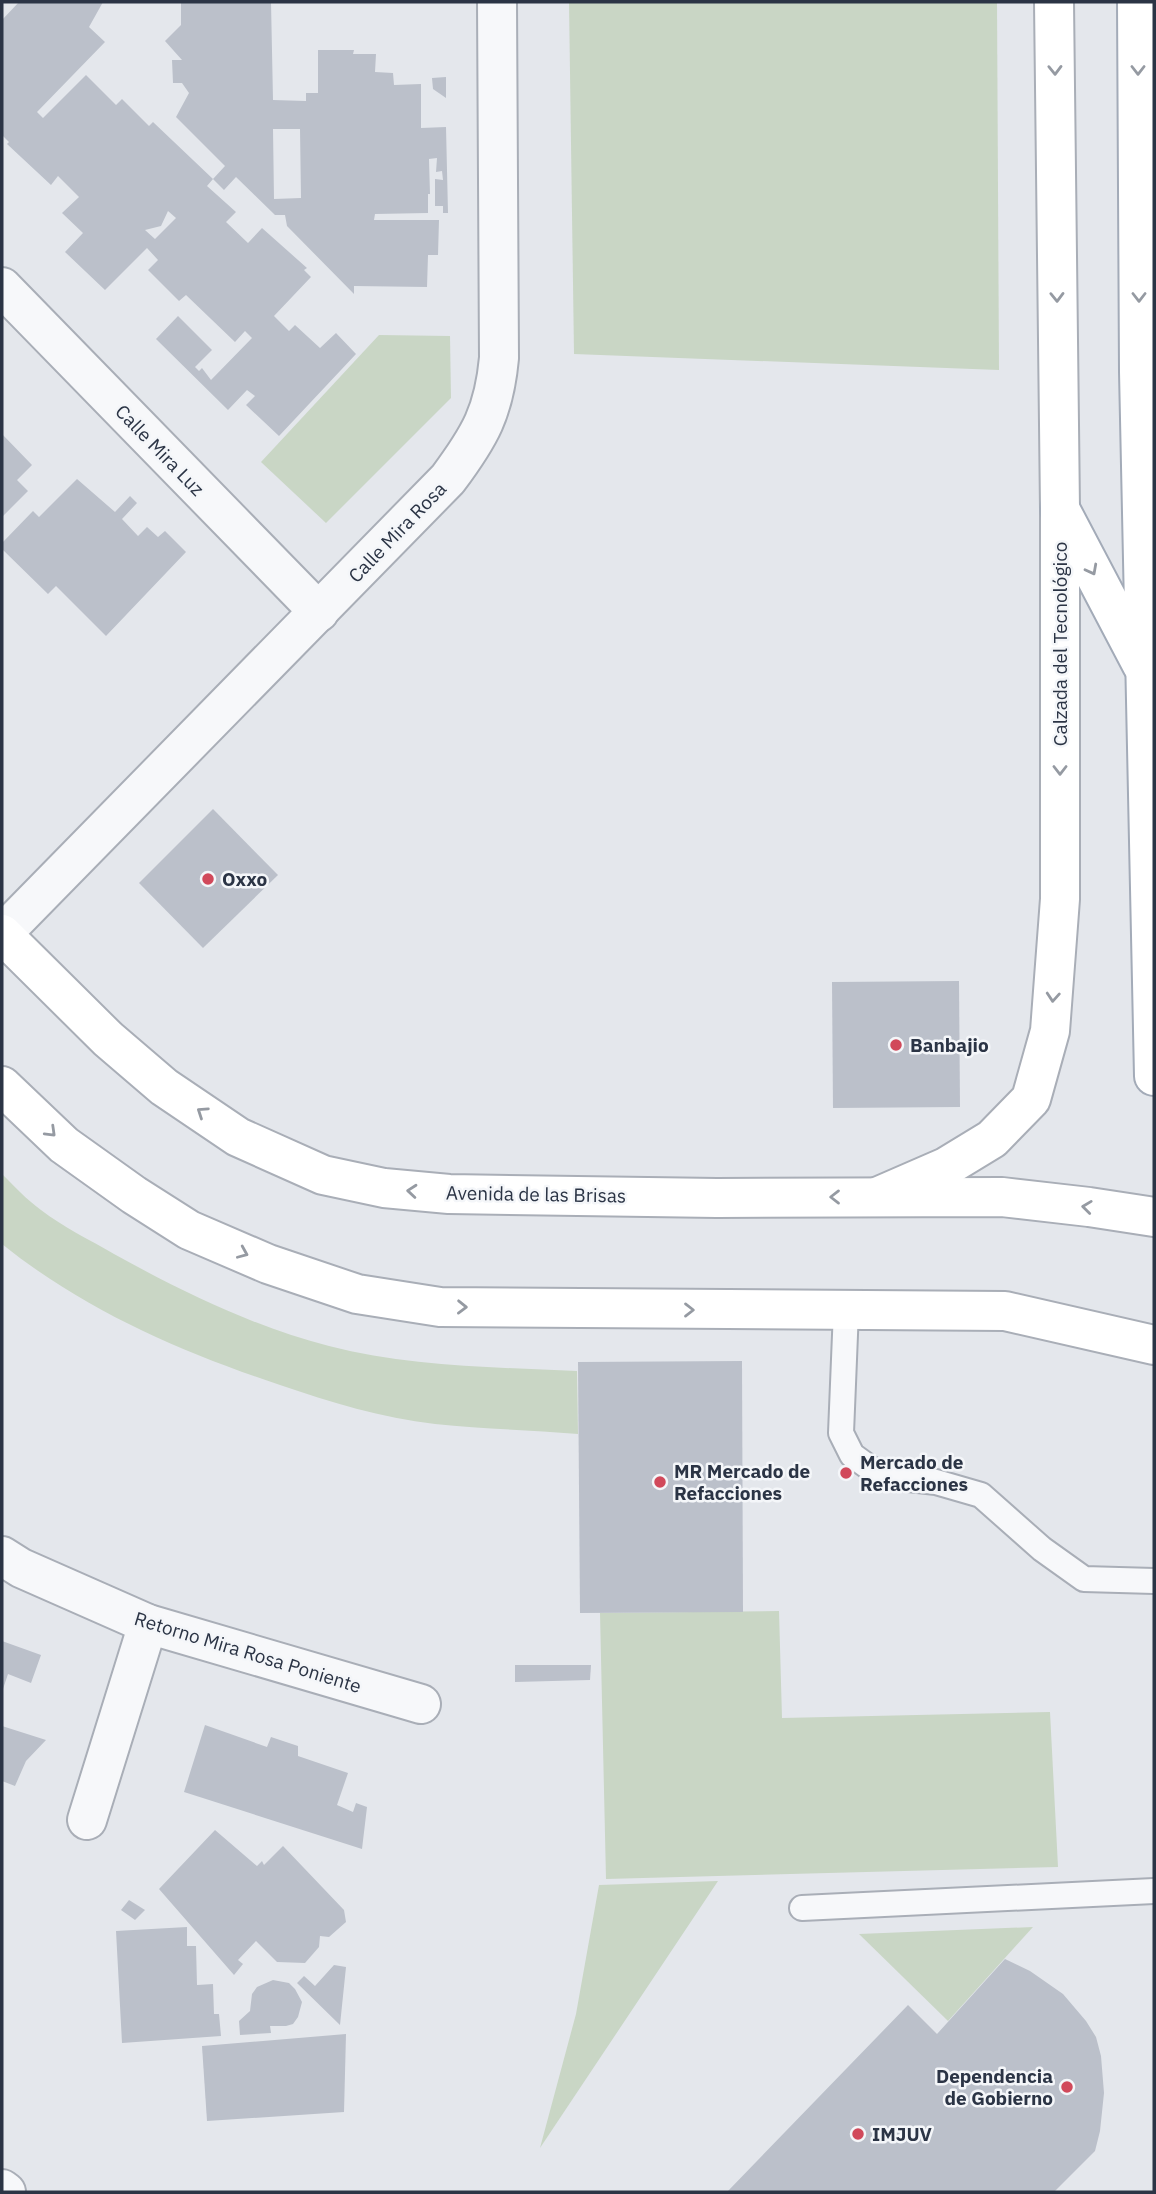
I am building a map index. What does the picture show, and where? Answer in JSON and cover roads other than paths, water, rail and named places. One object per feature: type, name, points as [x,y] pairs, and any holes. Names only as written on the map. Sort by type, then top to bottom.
[{"type":"street","name":"Calle Mira Rosa","points":[[2,934],[448,479],[474,443],[489,414],[496,388],[500,328],[497,2]]},
{"type":"street","name":"Calzada del Tecnológico","points":[[877,1197],[946,1167],[992,1139],[1031,1099],[1050,1031],[1060,899],[1060,509],[1054,2]]},
{"type":"street","points":[[1137,2],[1139,372],[1154,1076]]},
{"type":"street","name":"Calle Mira Luz","points":[[2,287],[319,612]]},
{"type":"street","points":[[1060,509],[1145,671]]},
{"type":"street","name":"Avenida de las Brisas","points":[[2,934],[108,1040],[164,1087],[238,1136],[323,1175],[384,1188],[449,1194],[717,1198],[1002,1197],[1154,1217]]},
{"type":"street","points":[[2,1086],[64,1145],[188,1230],[268,1264],[357,1294],[440,1307],[1004,1311],[1154,1345]]},
{"type":"street","name":"Retorno Mira Rosa Poniente","points":[[2,1556],[21,1568],[148,1623],[421,1704]]},
{"type":"street","points":[[87,1819],[148,1623]]},
{"type":"lane","points":[[846,1310],[841,1433],[852,1455],[881,1476],[936,1482],[981,1495],[1042,1549],[1084,1579],[1154,1581]]},
{"type":"lane","points":[[802,1908],[1154,1891]]},
{"type":"place","name":"Oxxo","points":[[208,879]]},
{"type":"place","name":"Banbajio","points":[[896,1045]]},
{"type":"place","name":"Mercado de Refacciones","points":[[846,1473]]},
{"type":"place","name":"MR Mercado de Refacciones","points":[[660,1482]]},
{"type":"place","name":"Dependencia de Gobierno","points":[[1067,2087]]},
{"type":"place","name":"IMJUV","points":[[858,2134]]}]
